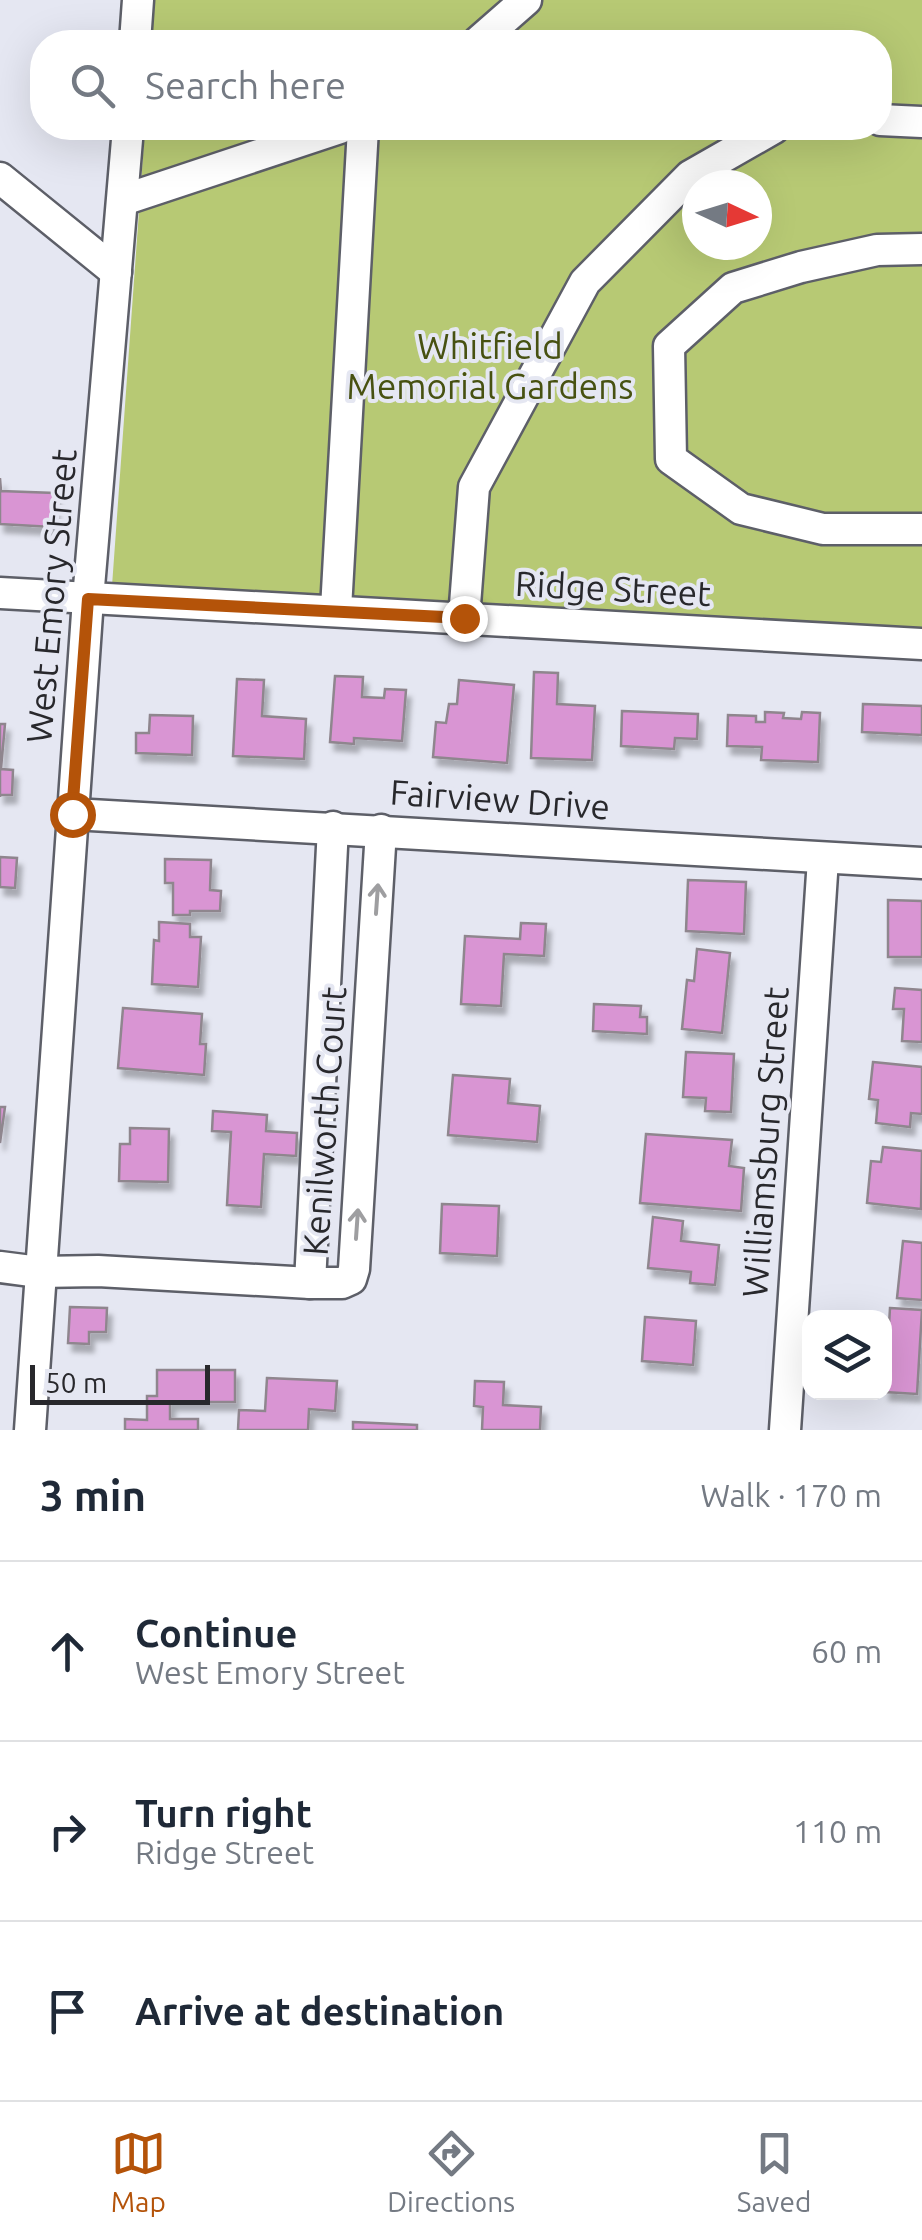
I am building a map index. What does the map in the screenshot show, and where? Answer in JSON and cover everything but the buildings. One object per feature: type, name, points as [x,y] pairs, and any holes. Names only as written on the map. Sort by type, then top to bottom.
[{"type":"street","points":[[136,30],[138,0]]},
{"type":"street","points":[[492,30],[526,0]]},
{"type":"street","points":[[892,121],[922,122]]},
{"type":"street","name":"West Emory Street","points":[[30,1430],[38,1272],[88,599],[127,140]]},
{"type":"street","points":[[123,200],[304,140]]},
{"type":"street","points":[[336,610],[362,140]]},
{"type":"street","points":[[464,618],[474,487],[585,282],[690,176],[753,140]]},
{"type":"street","points":[[0,178],[116,272]]},
{"type":"street","points":[[922,250],[877,250],[733,288],[669,346],[671,459],[741,509],[822,529],[922,528]]},
{"type":"street","name":"Ridge Street","points":[[0,593],[922,644]]},
{"type":"street","name":"Fairview Drive","points":[[72,814],[922,864]]},
{"type":"street","name":"Kenilworth Court","points":[[333,827],[310,1282],[342,1283],[350,1279],[354,1269],[382,830]]},
{"type":"street","name":"Williamsburg Street","points":[[785,1430],[823,859]]},
{"type":"street","points":[[0,1267],[38,1272],[98,1271],[310,1282]]},
{"type":"green space","name":"Whitfield Memorial Gardens","points":[[155,0],[922,0],[922,630],[112,586],[144,140],[892,140],[892,30],[152,30]]},
{"type":"route","points":[[72,814],[88,599],[464,618]]}]
